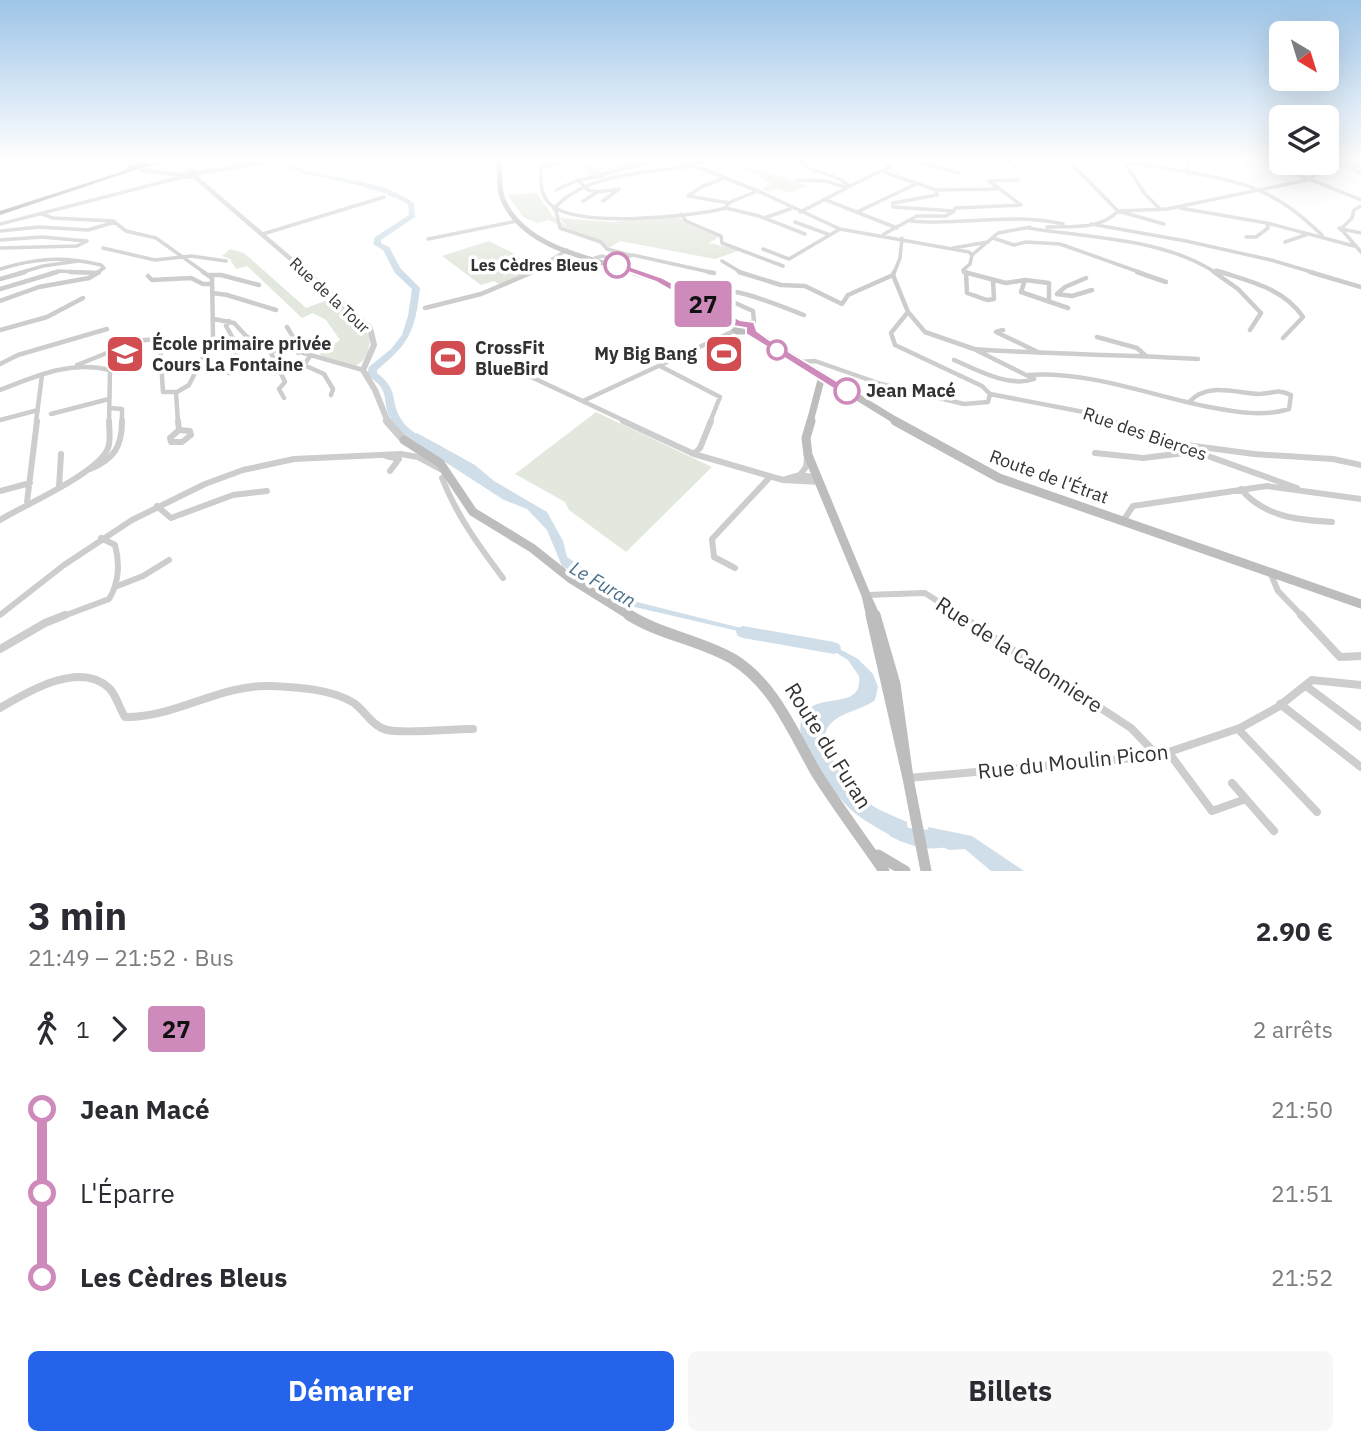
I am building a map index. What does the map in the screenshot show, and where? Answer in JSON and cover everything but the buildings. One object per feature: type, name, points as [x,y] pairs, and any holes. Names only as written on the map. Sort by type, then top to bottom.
[{"type":"highway","points":[[0,211],[36,200]]},
{"type":"main road","points":[[503,200],[529,234],[568,250],[639,272],[683,292],[736,327],[750,328]]},
{"type":"main road","name":"Route de l'Étrat","points":[[750,328],[798,362],[968,464],[999,478],[1361,604]]},
{"type":"main road","points":[[822,376],[806,438],[808,455],[877,617],[893,678],[926,871]]},
{"type":"main road","points":[[816,392],[831,382]]},
{"type":"main road","name":"Route du Furan","points":[[404,440],[429,454],[448,473],[460,496],[473,512],[532,548],[571,579],[645,625],[715,650],[748,670],[780,707],[818,775],[884,871]]},
{"type":"main road","name":"Route du Furan","points":[[870,849],[888,864],[905,871]]},
{"type":"street","points":[[0,224],[94,200]]},
{"type":"street","name":"Rue de la Tour","points":[[224,200],[370,328],[374,345],[363,370]]},
{"type":"street","points":[[263,234],[375,200]]},
{"type":"street","points":[[547,200],[555,210],[561,228],[601,242],[607,249],[714,273]]},
{"type":"street","points":[[555,210],[561,200]]},
{"type":"street","points":[[714,200],[730,202],[736,200]]},
{"type":"street","points":[[775,200],[840,229],[902,238],[972,255]]},
{"type":"street","points":[[800,212],[826,200],[897,228]]},
{"type":"street","points":[[857,212],[879,200]]},
{"type":"street","points":[[920,200],[891,205],[900,208],[954,211]]},
{"type":"street","points":[[881,235],[917,216],[946,216],[955,208],[1021,205],[1013,200]]},
{"type":"street","points":[[1106,200],[1118,211],[1164,224]]},
{"type":"street","points":[[1151,200],[1160,209]]},
{"type":"street","points":[[1118,211],[1173,208],[1213,200]]},
{"type":"street","points":[[1276,200],[1299,213],[1322,235]]},
{"type":"street","points":[[726,208],[730,202]]},
{"type":"street","points":[[1344,229],[1354,210],[1361,206]]},
{"type":"street","points":[[555,210],[573,216],[616,219],[701,215],[726,208],[764,218],[805,234]]},
{"type":"street","points":[[1173,208],[1267,223],[1322,235],[1354,246]]},
{"type":"street","points":[[764,218],[782,210],[793,209]]},
{"type":"street","points":[[1091,225],[1114,217],[1118,211]]},
{"type":"street","points":[[42,214],[53,218],[115,222],[126,231],[156,238],[179,257],[209,275],[218,274],[235,281],[259,285]]},
{"type":"street","points":[[681,214],[686,221],[721,236],[722,243],[744,249],[783,266]]},
{"type":"street","points":[[911,221],[950,224],[1044,220],[1065,226]]},
{"type":"street","points":[[428,239],[517,221]]},
{"type":"street","points":[[0,231],[40,227],[92,230],[115,222]]},
{"type":"street","points":[[795,222],[830,235]]},
{"type":"street","points":[[1246,237],[1256,237],[1268,228],[1267,223]]},
{"type":"street","points":[[993,281],[994,299],[973,297],[967,293],[966,273],[963,270],[970,264],[972,255],[998,233],[1028,228],[1091,225],[1145,232],[1171,241],[1186,241],[1271,260],[1361,287]]},
{"type":"street","points":[[1049,228],[1138,244],[1268,288],[1288,298],[1303,317],[1300,324],[1283,338]]},
{"type":"street","points":[[762,249],[789,259],[840,229]]},
{"type":"street","points":[[1344,229],[1361,233]]},
{"type":"street","points":[[1344,229],[1361,252]]},
{"type":"street","points":[[1285,242],[1302,234],[1322,235]]},
{"type":"street","points":[[0,240],[42,237],[87,241],[77,246],[0,248]]},
{"type":"street","points":[[902,238],[900,258],[893,275],[908,312],[925,332],[974,349],[1034,379],[1033,382],[1011,380],[954,360]]},
{"type":"street","points":[[993,238],[1014,245],[1026,242],[1060,244],[1166,282]]},
{"type":"street","points":[[949,248],[988,242]]},
{"type":"street","points":[[103,248],[155,260],[191,256],[226,261]]},
{"type":"street","points":[[425,307],[453,303],[534,273],[568,250]]},
{"type":"street","points":[[595,258],[602,256],[616,260],[630,255]]},
{"type":"street","points":[[0,270],[46,257],[68,256],[104,267],[98,274],[83,280],[39,287],[0,302]]},
{"type":"street","points":[[0,279],[43,266],[81,261]]},
{"type":"street","points":[[722,261],[743,274],[774,284],[804,286],[842,304],[848,295],[893,275]]},
{"type":"street","points":[[1204,265],[1250,298],[1261,313],[1250,330]]},
{"type":"street","points":[[0,289],[59,271],[98,274]]},
{"type":"street","points":[[966,273],[1006,283],[1025,280],[1049,283],[1049,302]]},
{"type":"street","points":[[77,365],[137,341],[155,340],[160,346],[163,392],[176,393],[189,386],[213,337],[213,293],[209,275]]},
{"type":"street","points":[[148,276],[152,280],[191,278],[203,284],[212,284]]},
{"type":"street","points":[[1057,295],[1086,278]]},
{"type":"street","points":[[1025,280],[1021,292],[1068,308]]},
{"type":"street","points":[[683,292],[699,288],[722,291],[804,315]]},
{"type":"street","points":[[1049,292],[1072,296],[1092,290]]},
{"type":"street","points":[[213,293],[223,292],[264,309],[276,310]]},
{"type":"street","points":[[1057,295],[1061,306]]},
{"type":"street","points":[[0,330],[47,317],[83,298]]},
{"type":"street","points":[[733,302],[753,311],[754,322],[750,328]]},
{"type":"street","points":[[798,362],[815,361],[881,384],[964,404],[982,405],[988,402],[990,394],[982,386],[895,345],[891,333],[908,312]]},
{"type":"street","points":[[214,319],[229,321],[247,337],[363,370],[376,392],[385,421],[392,431],[404,440]]},
{"type":"street","points":[[229,321],[226,326],[238,347],[229,373]]},
{"type":"street","points":[[287,327],[301,350],[298,352]]},
{"type":"street","points":[[583,401],[736,327]]},
{"type":"street","points":[[0,363],[18,355],[107,329]]},
{"type":"street","points":[[1003,330],[996,332],[1043,355]]},
{"type":"street","points":[[1097,337],[1138,348],[1146,356]]},
{"type":"street","points":[[280,347],[271,353],[285,382],[279,389],[284,398]]},
{"type":"street","points":[[974,349],[1043,355],[1198,359]]},
{"type":"street","points":[[310,356],[304,365],[324,374],[333,389],[331,395]]},
{"type":"street","points":[[0,390],[77,365],[99,366],[110,370],[108,448],[87,471]]},
{"type":"street","points":[[508,366],[694,454],[769,478],[819,480]]},
{"type":"street","points":[[660,366],[720,397],[700,448],[694,454]]},
{"type":"street","points":[[27,502],[42,375]]},
{"type":"street","points":[[1028,375],[1098,381],[1169,399],[1269,415],[1281,414],[1289,409],[1291,396],[1281,390],[1268,394],[1209,390],[1193,396],[1190,401]]},
{"type":"street","points":[[176,393],[179,430]]},
{"type":"street","points":[[592,405],[603,393]]},
{"type":"street","name":"Rue des Bierces","points":[[990,394],[1080,411],[1297,488]]},
{"type":"street","points":[[51,414],[109,399]]},
{"type":"street","points":[[0,520],[27,502],[109,462],[122,444],[122,409],[109,408]]},
{"type":"street","points":[[0,420],[38,410]]},
{"type":"street","points":[[1175,444],[1186,443],[1254,454],[1333,459],[1361,465]]},
{"type":"street","points":[[1095,453],[1143,458],[1196,452]]},
{"type":"street","points":[[59,486],[61,454]]},
{"type":"street","points":[[800,475],[806,467],[808,455]]},
{"type":"street","points":[[383,456],[399,459],[390,471]]},
{"type":"street","points":[[0,615],[101,538],[157,506],[258,467],[309,457],[415,456],[427,461],[438,472],[448,473]]},
{"type":"street","points":[[1252,471],[1263,483],[1259,487]]},
{"type":"street","points":[[448,473],[442,478],[452,506],[503,578]]},
{"type":"street","points":[[783,480],[800,475],[819,480]]},
{"type":"street","points":[[1265,475],[1273,485]]},
{"type":"street","points":[[735,568],[714,557],[712,540],[769,478]]},
{"type":"street","points":[[0,491],[30,482]]},
{"type":"street","name":"Rue des Bierces","points":[[1123,521],[1133,506],[1273,485],[1361,499]]},
{"type":"street","points":[[1241,489],[1254,505],[1296,519],[1332,522]]},
{"type":"street","points":[[157,506],[171,519],[233,495],[267,491]]},
{"type":"street","points":[[0,649],[45,623],[109,599],[115,587],[118,553],[115,545],[101,538]]},
{"type":"street","points":[[115,587],[143,576],[169,559]]},
{"type":"street","points":[[1269,572],[1278,590],[1340,657],[1361,656]]},
{"type":"street","name":"Rue de la Calonniere","points":[[866,595],[925,593],[1131,728],[1157,756]]},
{"type":"street","points":[[0,708],[24,694],[69,678],[101,681],[110,688],[125,718],[173,710],[245,687],[264,686],[338,697],[357,703],[377,726],[387,730],[473,729]]},
{"type":"street","points":[[1361,685],[1312,680],[1306,686],[1361,727]]},
{"type":"street","name":"Rue du Moulin Picon","points":[[908,778],[1157,756],[1195,746],[1238,729],[1306,686]]},
{"type":"street","points":[[1280,704],[1361,767]]},
{"type":"street","points":[[1238,729],[1317,812]]},
{"type":"street","points":[[1169,753],[1212,811],[1246,799]]},
{"type":"street","points":[[1232,783],[1274,831]]},
{"type":"shaded area","points":[[511,200],[541,200],[553,217],[567,226],[559,218],[613,222],[675,216],[720,236],[709,243],[741,250],[715,259],[620,241],[609,248],[599,241],[549,220],[538,223],[523,217]]},
{"type":"shaded area","points":[[489,241],[515,254],[534,270],[499,284],[494,281],[481,285],[442,256]]},
{"type":"shaded area","points":[[230,249],[244,253],[306,308],[333,298],[370,336],[362,361],[355,366],[319,355],[340,340],[326,320],[313,313],[302,318],[247,266],[236,269],[230,259],[222,256]]},
{"type":"shaded area","points":[[596,412],[712,467],[626,552],[569,510],[565,502],[515,474]]},
{"type":"water","points":[[417,433],[475,465],[494,481],[547,512],[563,541],[567,557],[633,601],[761,633],[836,647],[858,659],[873,674],[878,687],[875,700],[832,722],[825,735],[827,745],[837,768],[861,797],[907,822],[909,839],[902,842],[867,822],[848,807],[816,765],[801,734],[802,719],[811,707],[854,694],[859,676],[848,660],[830,649],[764,637],[626,605],[562,566],[547,530],[527,509],[504,500],[408,438]]},
{"type":"water","points":[[928,827],[972,836],[1024,871],[991,871],[965,849],[950,850],[930,843]]},
{"type":"waterway","name":"Le Furan","points":[[404,200],[411,203],[413,216],[378,239],[377,244],[386,249],[398,271],[416,288],[412,316],[401,343],[372,369],[372,374],[385,386],[393,414],[399,424],[422,442]]},
{"type":"waterway","name":"Le Furan","points":[[743,632],[834,648]]},
{"type":"waterway","name":"Le Furan","points":[[896,830],[907,836],[941,840]]},
{"type":"bus line","name":"27","points":[[617,265],[660,280],[737,324],[750,324],[750,331],[764,341],[847,391]]},
{"type":"place","name":"Les Cèdres Bleus","points":[[617,265]]},
{"type":"place","name":"École primaire privée Cours La Fontaine","points":[[125,354]]},
{"type":"place","name":"My Big Bang","points":[[724,354]]},
{"type":"place","name":"CrossFit BlueBird","points":[[448,358]]},
{"type":"place","name":"Jean Macé","points":[[847,391]]}]
